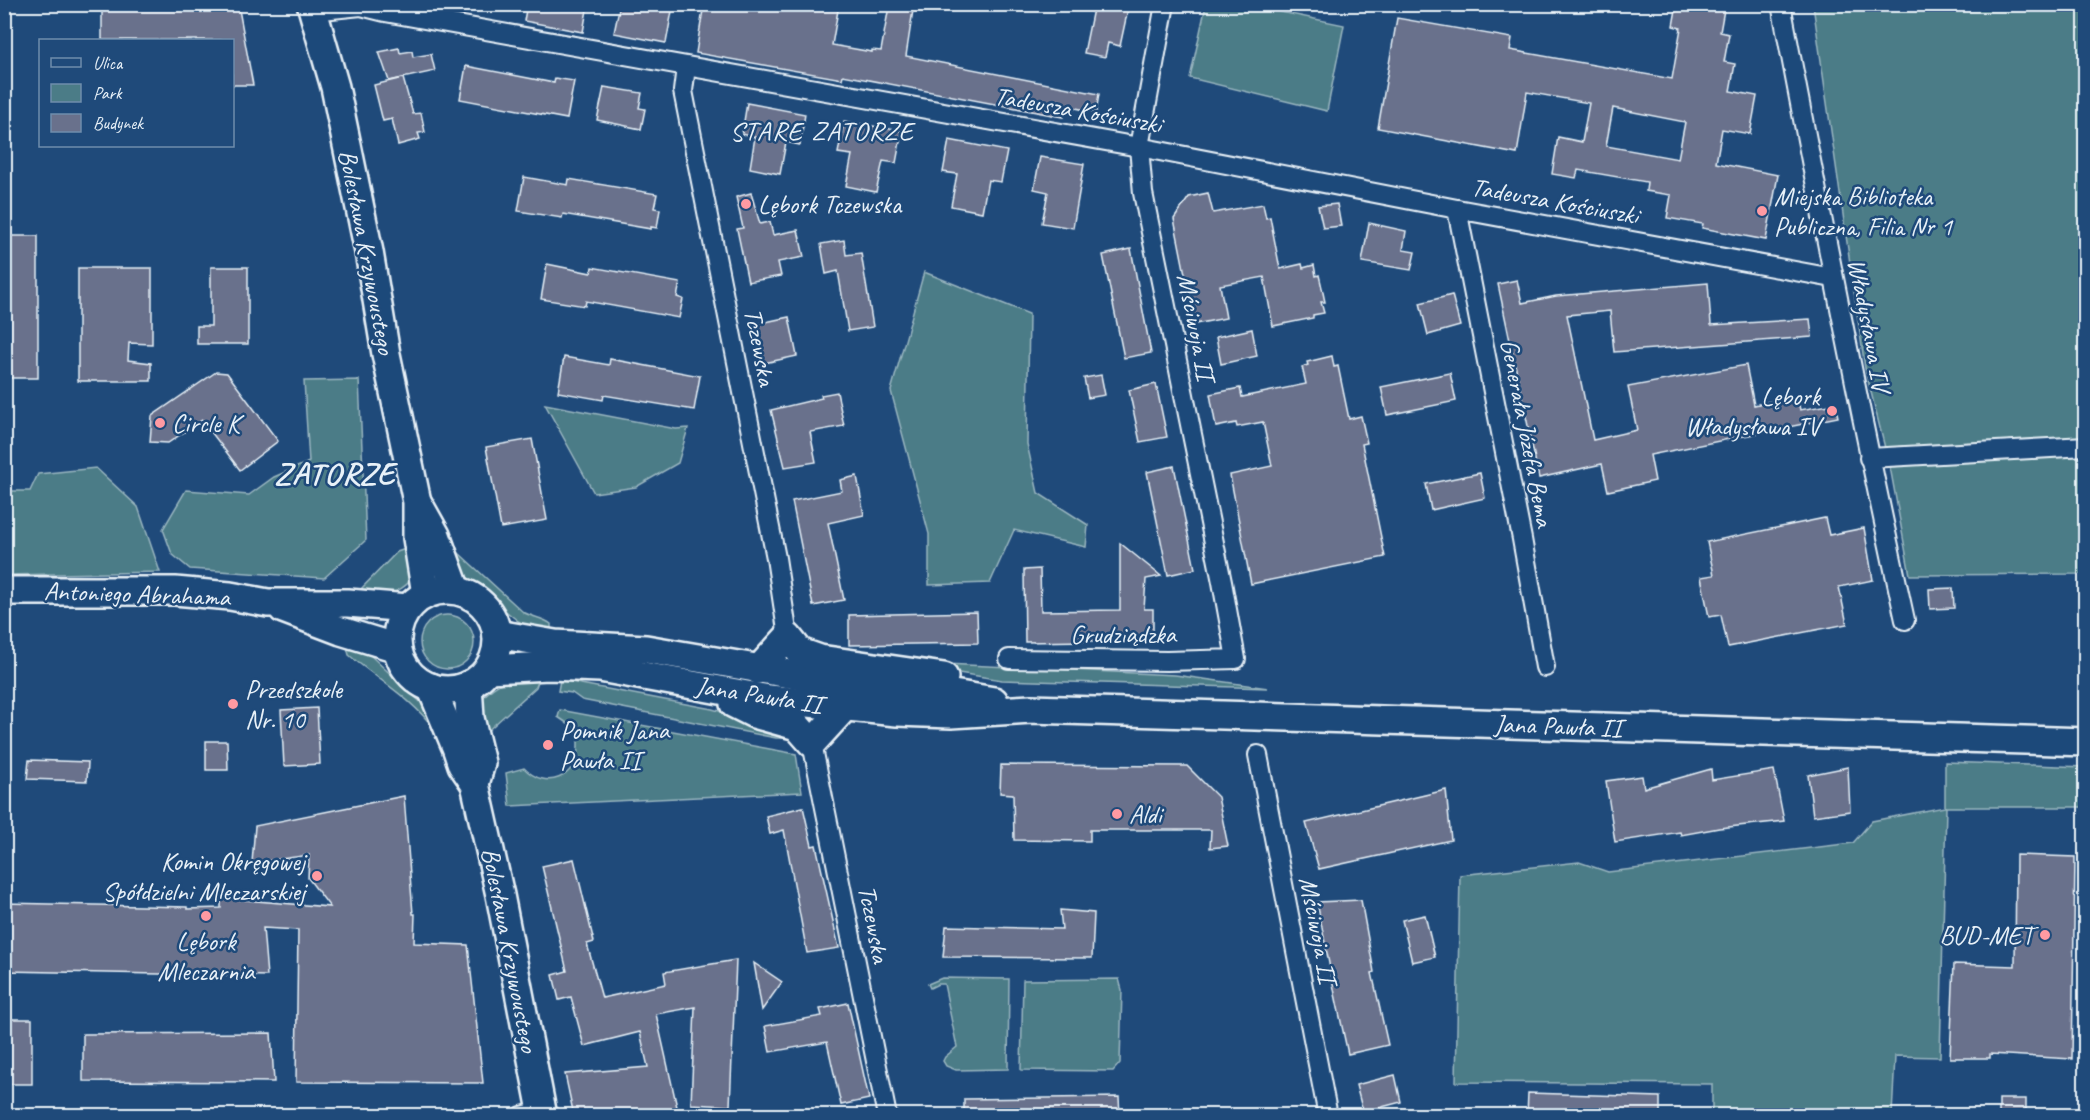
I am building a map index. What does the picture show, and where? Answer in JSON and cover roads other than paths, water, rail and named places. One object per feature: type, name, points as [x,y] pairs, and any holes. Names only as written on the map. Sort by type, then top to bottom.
[{"type":"main road","name":"Bolesława Krzywoustego","points":[[311,8],[335,87],[417,502],[417,601]]},
{"type":"main road","name":"Bolesława Krzywoustego","points":[[417,502],[436,535],[456,591]]},
{"type":"main road","points":[[440,590],[456,591],[476,598],[490,614],[497,634],[496,652],[478,677],[450,690],[431,687],[415,678],[404,665],[398,648],[399,627],[417,601],[440,590]]},
{"type":"main road","name":"Antoniego Abrahama","points":[[4,591],[175,591],[230,596],[268,603],[417,601]]},
{"type":"main road","name":"Antoniego Abrahama","points":[[268,603],[340,631],[398,648]]},
{"type":"main road","name":"Jana Pawła II","points":[[497,634],[555,644],[646,649],[834,682],[953,694],[1031,709]]},
{"type":"main road","points":[[758,670],[788,637],[800,652],[820,659],[953,678],[990,700]]},
{"type":"main road","name":"Jana Pawła II","points":[[478,677],[574,666],[600,668],[769,699],[844,708],[951,714],[1031,709],[2085,742]]},
{"type":"main road","name":"Bolesława Krzywoustego","points":[[475,784],[481,763],[470,718],[478,677]]},
{"type":"main road","name":"Bolesława Krzywoustego","points":[[431,687],[462,765],[475,784],[500,895],[536,1114]]},
{"type":"main road","points":[[701,687],[754,714],[797,726],[812,742],[844,708]]},
{"type":"street","name":"Mściwoja II","points":[[1165,4],[1139,147],[1143,193],[1236,659]]},
{"type":"street","name":"Władysława IV","points":[[1781,4],[1869,458],[1905,620]]},
{"type":"street","name":"Tadeusza Kościuszki","points":[[311,8],[361,6],[686,67],[1139,147],[1833,278]]},
{"type":"street","name":"Tczewska","points":[[686,67],[683,92],[776,558],[788,637]]},
{"type":"street","name":"Generała Józefa Bema","points":[[1465,210],[1545,667]]},
{"type":"street","points":[[1869,458],[2085,446]]},
{"type":"street","name":"Grudziądzka","points":[[1009,659],[1167,661],[1236,659]]},
{"type":"street","name":"Tczewska","points":[[812,742],[887,1116]]},
{"type":"street","name":"Mściwoja II","points":[[1258,755],[1328,1116]]},
{"type":"place","name":"Lębork Tczewska","points":[[746,204]]},
{"type":"place","name":"Miejska Biblioteka Publiczna, Filia Nr 1","points":[[1762,211]]},
{"type":"place","name":"Lębork Władysława IV","points":[[1832,411]]},
{"type":"place","name":"Circle K","points":[[160,423]]},
{"type":"place","name":"Przedszkole Nr. 10","points":[[233,704]]},
{"type":"place","name":"Pomnik Jana Pawła II","points":[[548,745]]},
{"type":"place","name":"Aldi","points":[[1117,814]]},
{"type":"place","name":"Komin Okręgowej Spółdzielni Mleczarskiej","points":[[317,876]]},
{"type":"place","name":"Lębork Mleczarnia","points":[[206,916]]},
{"type":"place","name":"BUD-MET","points":[[2045,935]]},
{"type":"district","name":"STARE ZATORZE","points":[[822,131]]},
{"type":"district","name":"ZATORZE","points":[[335,473]]}]
